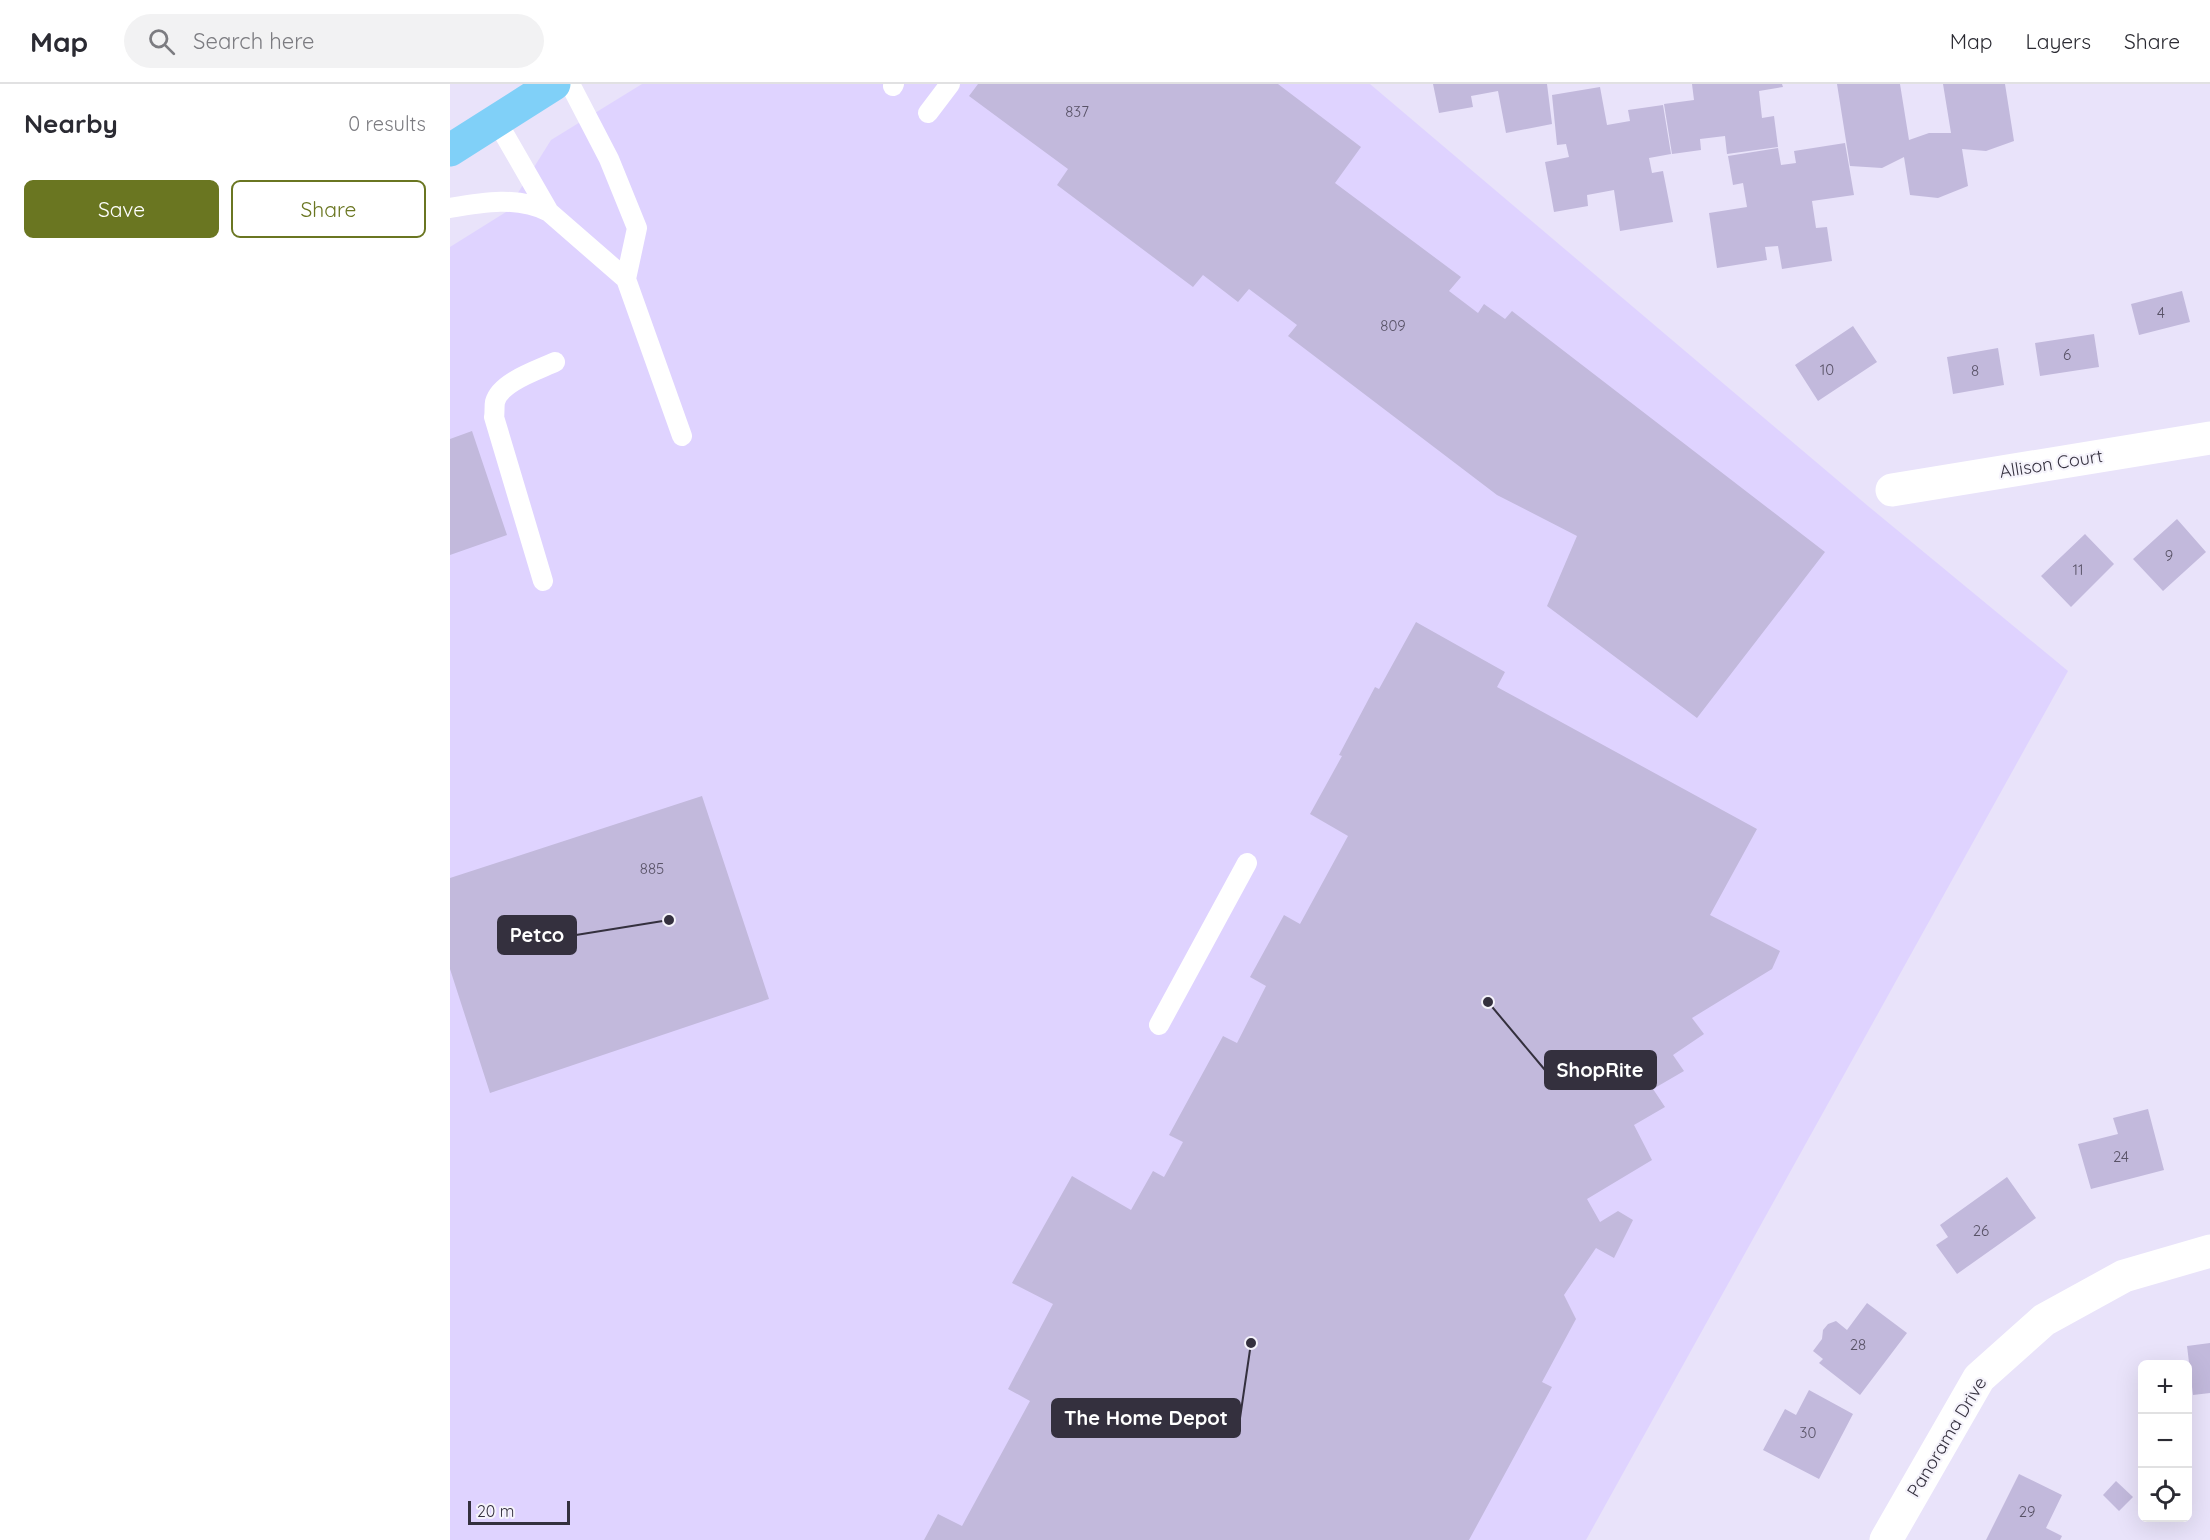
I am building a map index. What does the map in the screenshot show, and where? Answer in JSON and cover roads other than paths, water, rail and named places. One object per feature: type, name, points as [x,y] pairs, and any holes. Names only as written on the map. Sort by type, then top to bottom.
[{"type":"main road","points":[[450,150],[554,84]]},
{"type":"street","name":"Allison Court","points":[[1892,490],[2210,438]]},
{"type":"street","name":"Panorama Drive","points":[[1886,1540],[1979,1378],[2036,1327],[2044,1320],[2124,1276],[2210,1251]]},
{"type":"lane","points":[[570,84],[609,159],[637,228],[626,279]]},
{"type":"lane","points":[[928,113],[950,84]]},
{"type":"lane","points":[[496,120],[549,212]]},
{"type":"lane","points":[[450,208],[476,203],[508,201],[534,204],[549,212],[626,279],[682,436]]},
{"type":"lane","points":[[543,581],[495,417],[495,402],[501,391],[514,381],[555,362]]},
{"type":"lane","points":[[1159,1025],[1247,863]]},
{"type":"place","name":"Petco","points":[[669,920]]},
{"type":"place","name":"ShopRite","points":[[1488,1002]]},
{"type":"place","name":"The Home Depot","points":[[1251,1343]]}]
